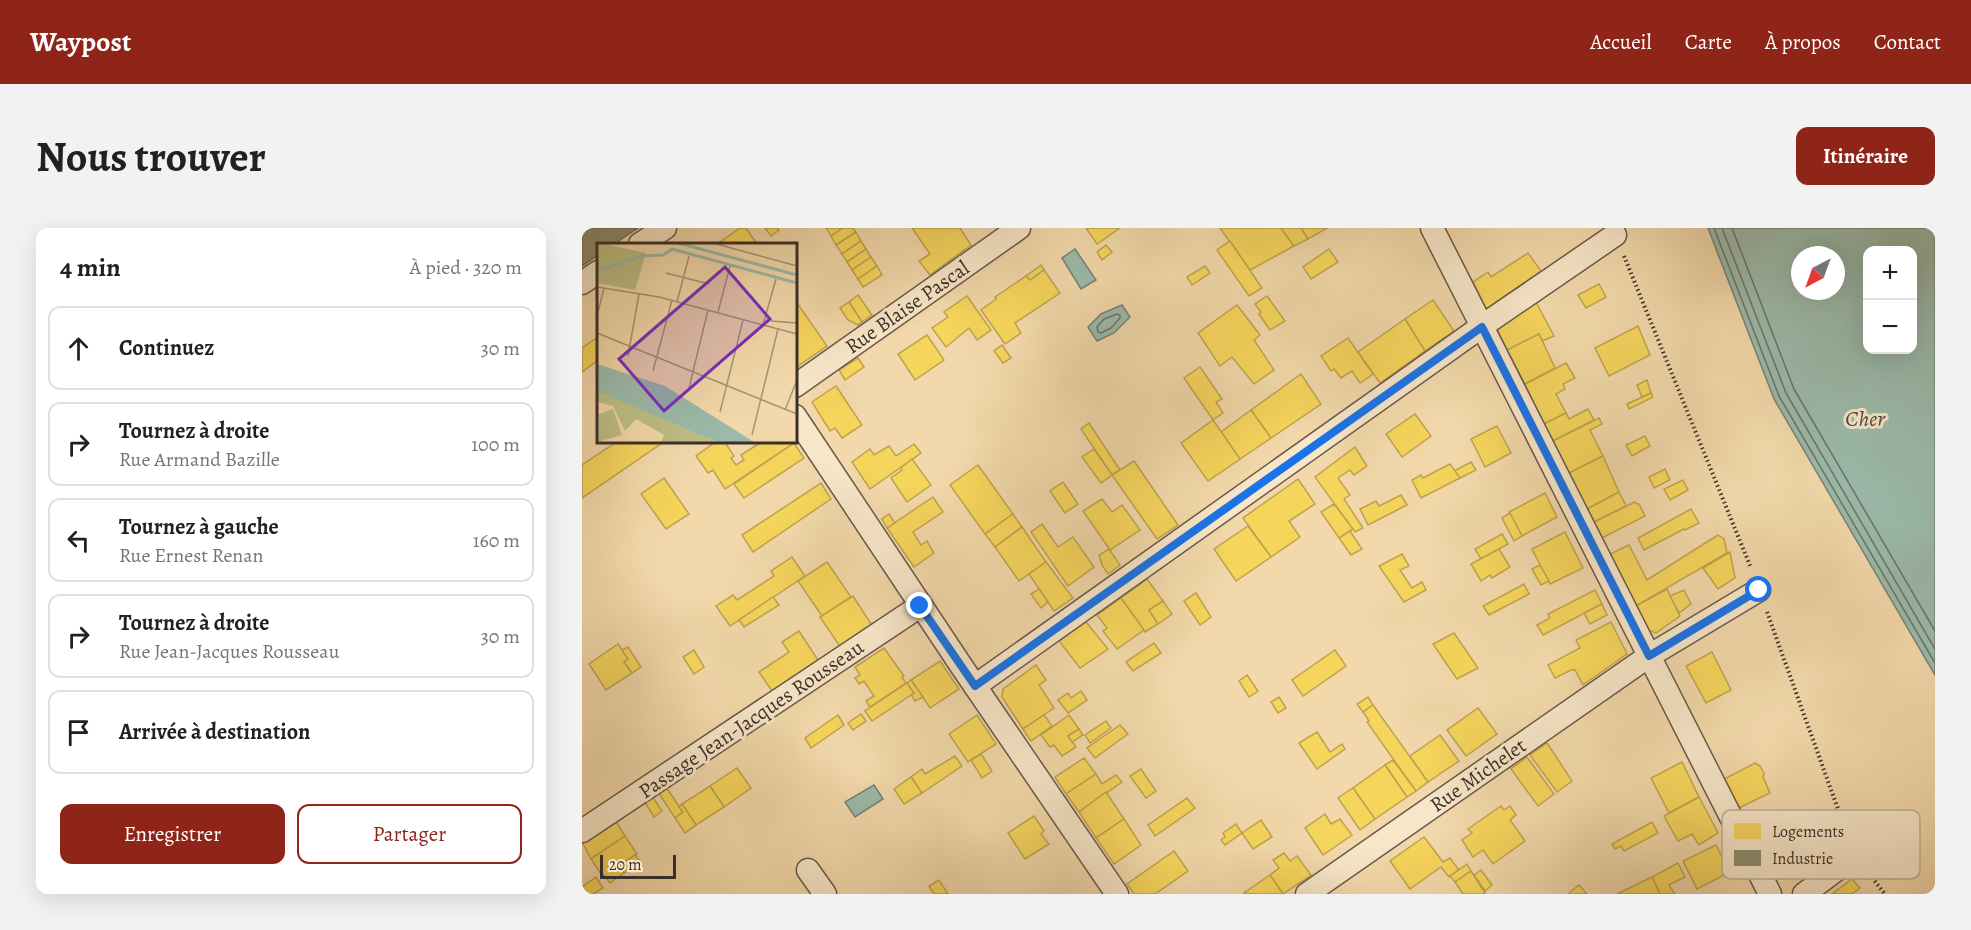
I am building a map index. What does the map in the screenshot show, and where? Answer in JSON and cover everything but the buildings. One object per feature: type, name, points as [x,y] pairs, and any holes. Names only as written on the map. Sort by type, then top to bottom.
[{"type":"street","points":[[642,243],[665,228],[676,243]]},
{"type":"street","name":"Rue Blaise Pascal","points":[[796,385],[1019,228]]},
{"type":"street","points":[[1432,228],[1727,810]]},
{"type":"street","points":[[975,686],[1615,235]]},
{"type":"street","points":[[582,284],[597,273]]},
{"type":"street","points":[[796,418],[920,606],[1117,894]]},
{"type":"street","name":"Rue Michelet","points":[[1307,894],[1649,656],[1759,590]]},
{"type":"street","name":"Passage Jean-Jacques Rousseau","points":[[582,831],[920,606]]},
{"type":"street","points":[[808,870],[825,894]]},
{"type":"street","points":[[1762,879],[1770,894]]},
{"type":"street","points":[[1804,894],[1824,879]]},
{"type":"path","points":[[1615,235],[1759,590],[1838,810]]},
{"type":"path","points":[[1874,879],[1886,894]]},
{"type":"water","name":"Cher","points":[[1708,228],[1935,228],[1935,675],[1774,399]]},
{"type":"water","points":[[1075,249],[1096,280],[1081,289],[1062,258]]},
{"type":"water","points":[[1122,305],[1130,317],[1114,333],[1097,341],[1088,327],[1101,314]]},
{"type":"water","points":[[874,785],[883,799],[855,817],[845,802]]},
{"type":"route","points":[[920,606],[975,686],[1482,327],[1649,656],[1759,590]]}]
